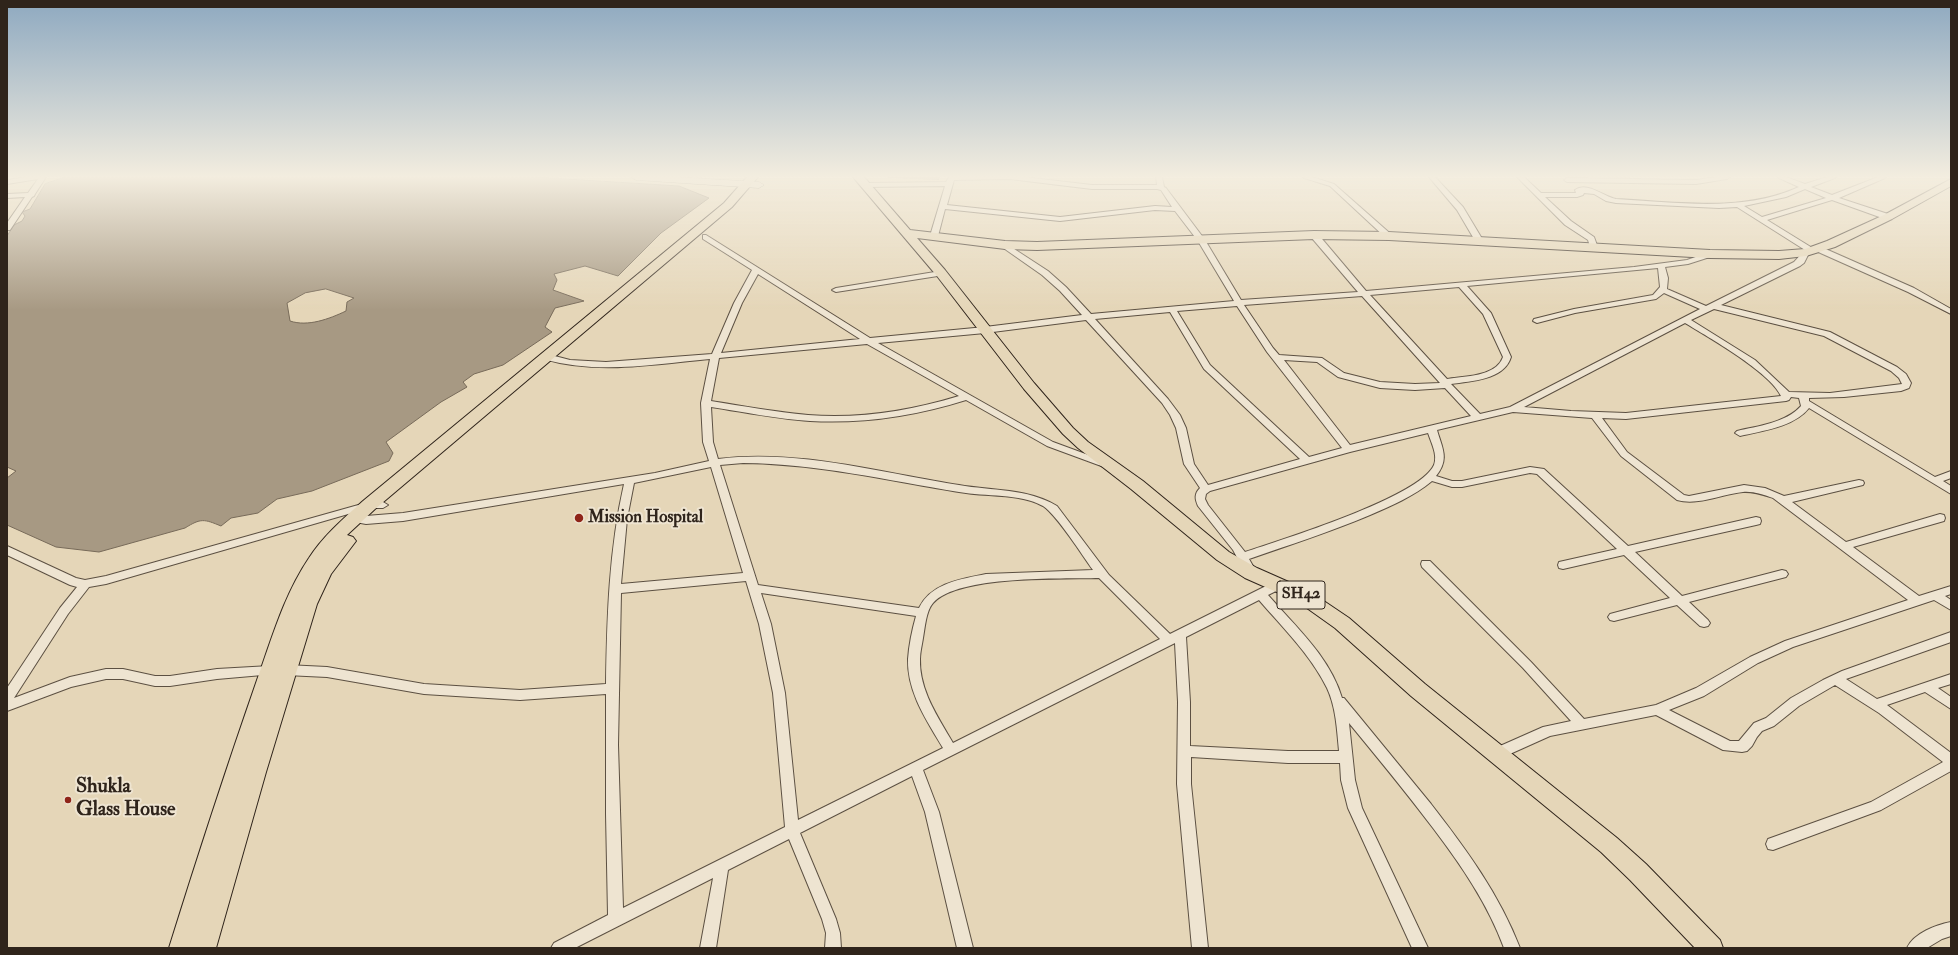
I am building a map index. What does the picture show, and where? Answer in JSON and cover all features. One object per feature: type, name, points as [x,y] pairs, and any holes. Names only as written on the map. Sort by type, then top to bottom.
[{"type":"main road","points":[[181,948],[228,795],[278,671],[319,578],[334,556],[368,512],[552,358],[709,222]]},
{"type":"main road","points":[[552,358],[706,237],[723,222]]},
{"type":"main road","points":[[897,222],[907,233],[1005,245],[1085,246],[1314,235],[1389,236],[1710,254],[1779,255],[1812,251],[1878,222]]},
{"type":"main road","name":"SH42","points":[[907,233],[941,273],[1029,386],[1068,431],[1109,465],[1137,484],[1223,556],[1250,574],[1303,596],[1342,623],[1418,690],[1610,845],[1711,948]]},
{"type":"main road","points":[[204,948],[254,772],[278,671]]},
{"type":"street","points":[[934,236],[938,222]]},
{"type":"street","points":[[1186,222],[1201,240],[1239,303],[1270,350],[1348,449]]},
{"type":"street","points":[[1373,222],[1389,236]]},
{"type":"street","points":[[1468,222],[1480,242]]},
{"type":"street","points":[[1567,222],[1591,239],[1594,248]]},
{"type":"street","points":[[1765,222],[1812,251],[1911,290],[1951,312]]},
{"type":"street","points":[[1314,235],[1364,293],[1477,417]]},
{"type":"street","points":[[706,237],[868,340],[1050,444],[1109,465]]},
{"type":"street","points":[[1005,245],[1063,289],[1147,379],[1172,410],[1181,428],[1189,464],[1206,489]]},
{"type":"street","points":[[1250,574],[1243,557],[1203,506],[1200,499],[1201,493],[1206,489],[1348,449],[1513,409],[1710,307],[1797,264],[1812,251]]},
{"type":"street","points":[[552,358],[592,366],[642,363],[868,340],[985,330],[1088,317],[1239,303],[1307,299],[1661,265],[1688,262],[1710,254]]},
{"type":"street","points":[[1537,321],[1584,308],[1651,299],[1660,294],[1665,284],[1661,265]]},
{"type":"street","points":[[757,269],[738,303],[715,356],[706,403],[708,442],[765,624],[779,693],[792,830],[829,919],[833,933],[833,948]]},
{"type":"street","points":[[836,290],[941,273]]},
{"type":"street","points":[[1277,357],[1319,360],[1341,375],[1380,385],[1415,387],[1445,383],[1492,373],[1502,367],[1507,361],[1487,313],[1461,284]]},
{"type":"street","points":[[1663,290],[1710,307],[1827,334],[1894,369],[1903,376],[1907,383],[1906,386],[1894,389],[1804,399]]},
{"type":"street","points":[[1172,309],[1207,367],[1306,460]]},
{"type":"street","points":[[1685,320],[1750,361],[1786,394],[1804,399],[1951,490]]},
{"type":"street","points":[[1513,409],[1596,416],[1639,415],[1778,400],[1786,398],[1786,394]]},
{"type":"street","points":[[706,403],[790,416],[842,418],[882,416],[920,411],[967,397]]},
{"type":"street","points":[[1740,433],[1768,426],[1792,416],[1804,408],[1804,399]]},
{"type":"street","points":[[1596,416],[1624,454],[1681,498],[1689,499],[1748,488],[1770,493],[1784,500],[1917,601]]},
{"type":"street","points":[[1243,557],[1367,511],[1413,490],[1430,478],[1436,470],[1440,459],[1431,428]]},
{"type":"street","points":[[7,550],[74,582],[85,584],[106,580],[368,512],[403,517],[630,480],[715,463],[742,460],[781,460],[837,467],[967,490],[1033,498],[1046,502],[1053,508],[1101,574],[1128,603],[1174,638],[1184,702],[1184,784],[1200,948]]},
{"type":"street","points":[[1430,478],[1452,484],[1462,484],[1530,470],[1540,472],[1704,623]]},
{"type":"street","points":[[1935,481],[1951,474]]},
{"type":"street","points":[[616,919],[612,824],[612,689],[615,589],[625,500],[630,480]]},
{"type":"street","points":[[1784,500],[1859,483]]},
{"type":"street","points":[[1845,546],[1940,518]]},
{"type":"street","points":[[1563,565],[1756,521]]},
{"type":"street","points":[[1426,564],[1523,661],[1581,724]]},
{"type":"street","points":[[951,750],[926,707],[915,678],[914,660],[923,613],[929,600],[934,595],[970,581],[1010,576],[1101,574]]},
{"type":"street","points":[[1614,617],[1782,574]]},
{"type":"street","points":[[615,589],[751,576]]},
{"type":"street","points":[[7,698],[64,611],[85,584]]},
{"type":"street","points":[[560,948],[1278,585]]},
{"type":"street","points":[[754,588],[923,613]]},
{"type":"street","points":[[1496,754],[1548,731],[1657,710],[1700,692],[1754,660],[1790,644],[1951,590]]},
{"type":"street","points":[[1260,594],[1312,653],[1327,677],[1337,699],[1343,722],[1350,792],[1355,808],[1420,948]]},
{"type":"street","points":[[1935,595],[1951,606]]},
{"type":"street","points":[[1657,710],[1721,743],[1737,748],[1742,747],[1758,727],[1770,722],[1796,702],[1836,679],[1951,637]]},
{"type":"street","points":[[7,706],[70,682],[106,674],[123,674],[155,681],[170,681],[217,674],[278,671],[322,671],[411,688],[520,695],[612,689]]},
{"type":"street","points":[[1836,679],[1876,704],[1951,760]]},
{"type":"street","points":[[1876,704],[1951,679]]},
{"type":"street","points":[[1927,687],[1951,704]]},
{"type":"street","points":[[1337,699],[1416,795],[1480,882],[1499,914],[1512,948]]},
{"type":"street","points":[[1184,751],[1295,758],[1346,757]]},
{"type":"street","points":[[1773,844],[1876,806],[1951,764]]},
{"type":"street","points":[[916,768],[932,812],[965,948]]},
{"type":"street","points":[[708,948],[722,865]]},
{"type":"street","points":[[1915,948],[1931,937],[1951,929]]},
{"type":"shaded area","points":[[21,222],[677,222],[661,233],[618,276],[585,266],[554,274],[557,280],[553,290],[584,301],[555,308],[545,327],[552,332],[503,365],[474,374],[463,382],[467,387],[441,402],[386,442],[393,453],[389,461],[312,491],[277,499],[258,513],[231,518],[221,526],[206,521],[199,521],[185,528],[99,552],[56,547],[7,525],[7,478],[16,471],[7,467],[7,236],[14,225]],"holes":[[[326,289],[354,298],[347,302],[346,311],[333,317],[311,323],[297,323],[290,321],[287,303],[305,293]]]},
{"type":"place","name":"Mission Hospital","points":[[579,518]]},
{"type":"place","name":"Shukla Glass House","points":[[68,800]]}]
